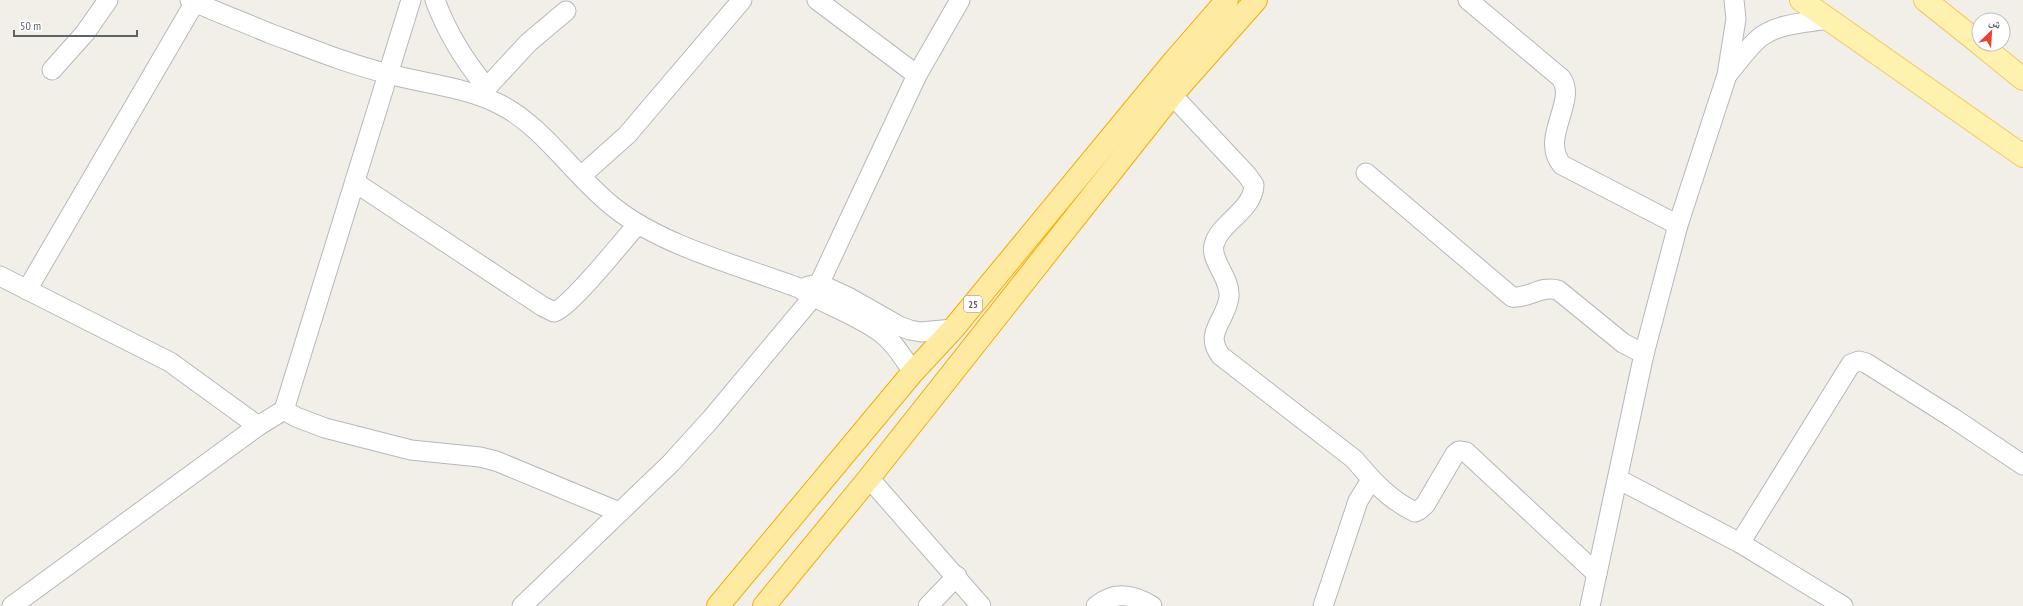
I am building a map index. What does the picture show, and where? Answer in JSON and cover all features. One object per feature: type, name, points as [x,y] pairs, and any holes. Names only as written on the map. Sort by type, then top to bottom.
[{"type":"highway","name":"25","points":[[718,606],[913,372],[953,329],[1174,60],[1227,0]]},
{"type":"highway","name":"25","points":[[764,606],[869,478],[1172,95],[1256,0]]},
{"type":"main road","points":[[1801,0],[2023,156]]},
{"type":"main road","points":[[1925,0],[1971,37]]},
{"type":"main road","points":[[1989,52],[2023,79]]},
{"type":"street","points":[[52,70],[85,33],[108,0]]},
{"type":"street","points":[[12,606],[258,426],[284,410],[356,182],[411,0]]},
{"type":"street","points":[[435,0],[446,27],[483,91],[518,116],[601,197],[638,224],[678,243],[811,290],[848,297],[899,326],[910,330],[920,332],[953,329]]},
{"type":"street","points":[[581,176],[627,135],[742,0]]},
{"type":"street","points":[[817,0],[918,75]]},
{"type":"street","points":[[522,606],[670,463],[711,419],[811,290],[918,75],[960,0]]},
{"type":"street","points":[[1468,0],[1565,83],[1565,94],[1554,147],[1555,157],[1562,165],[1678,225]]},
{"type":"street","points":[[1590,606],[1618,479],[1623,444],[1644,354],[1678,225],[1727,76],[1736,19],[1734,0]]},
{"type":"street","points":[[27,290],[192,1],[318,52],[389,74],[483,91]]},
{"type":"street","points":[[483,91],[528,43],[566,11]]},
{"type":"street","points":[[1727,76],[1761,36],[1788,26],[1828,19]]},
{"type":"street","points":[[1172,95],[1247,174],[1254,185],[1252,198],[1222,232],[1214,244],[1214,252],[1227,281],[1229,295],[1226,308],[1215,332],[1214,347],[1221,356],[1354,459],[1371,480],[1399,503],[1414,512],[1425,505],[1455,454],[1459,451],[1466,452],[1597,574]]},
{"type":"street","points":[[1366,173],[1512,297],[1519,298],[1545,288],[1558,290],[1623,343],[1644,354]]},
{"type":"street","points":[[356,182],[542,306],[554,312],[561,309],[573,297],[638,224]]},
{"type":"street","points":[[0,276],[170,362],[258,426]]},
{"type":"street","points":[[811,290],[880,332],[895,347],[913,372]]},
{"type":"street","points":[[1740,543],[1851,364],[1859,362],[1866,363],[1953,418],[2023,465]]},
{"type":"street","points":[[284,410],[296,417],[325,428],[404,448],[480,457],[496,461],[619,512]]},
{"type":"street","points":[[869,478],[957,576],[981,606]]},
{"type":"street","points":[[1618,479],[1740,543],[1843,606]]},
{"type":"street","points":[[1324,606],[1358,501],[1371,480]]},
{"type":"street","points":[[928,606],[957,576]]},
{"type":"street","points":[[1096,606],[1114,596],[1126,595],[1152,606]]}]
